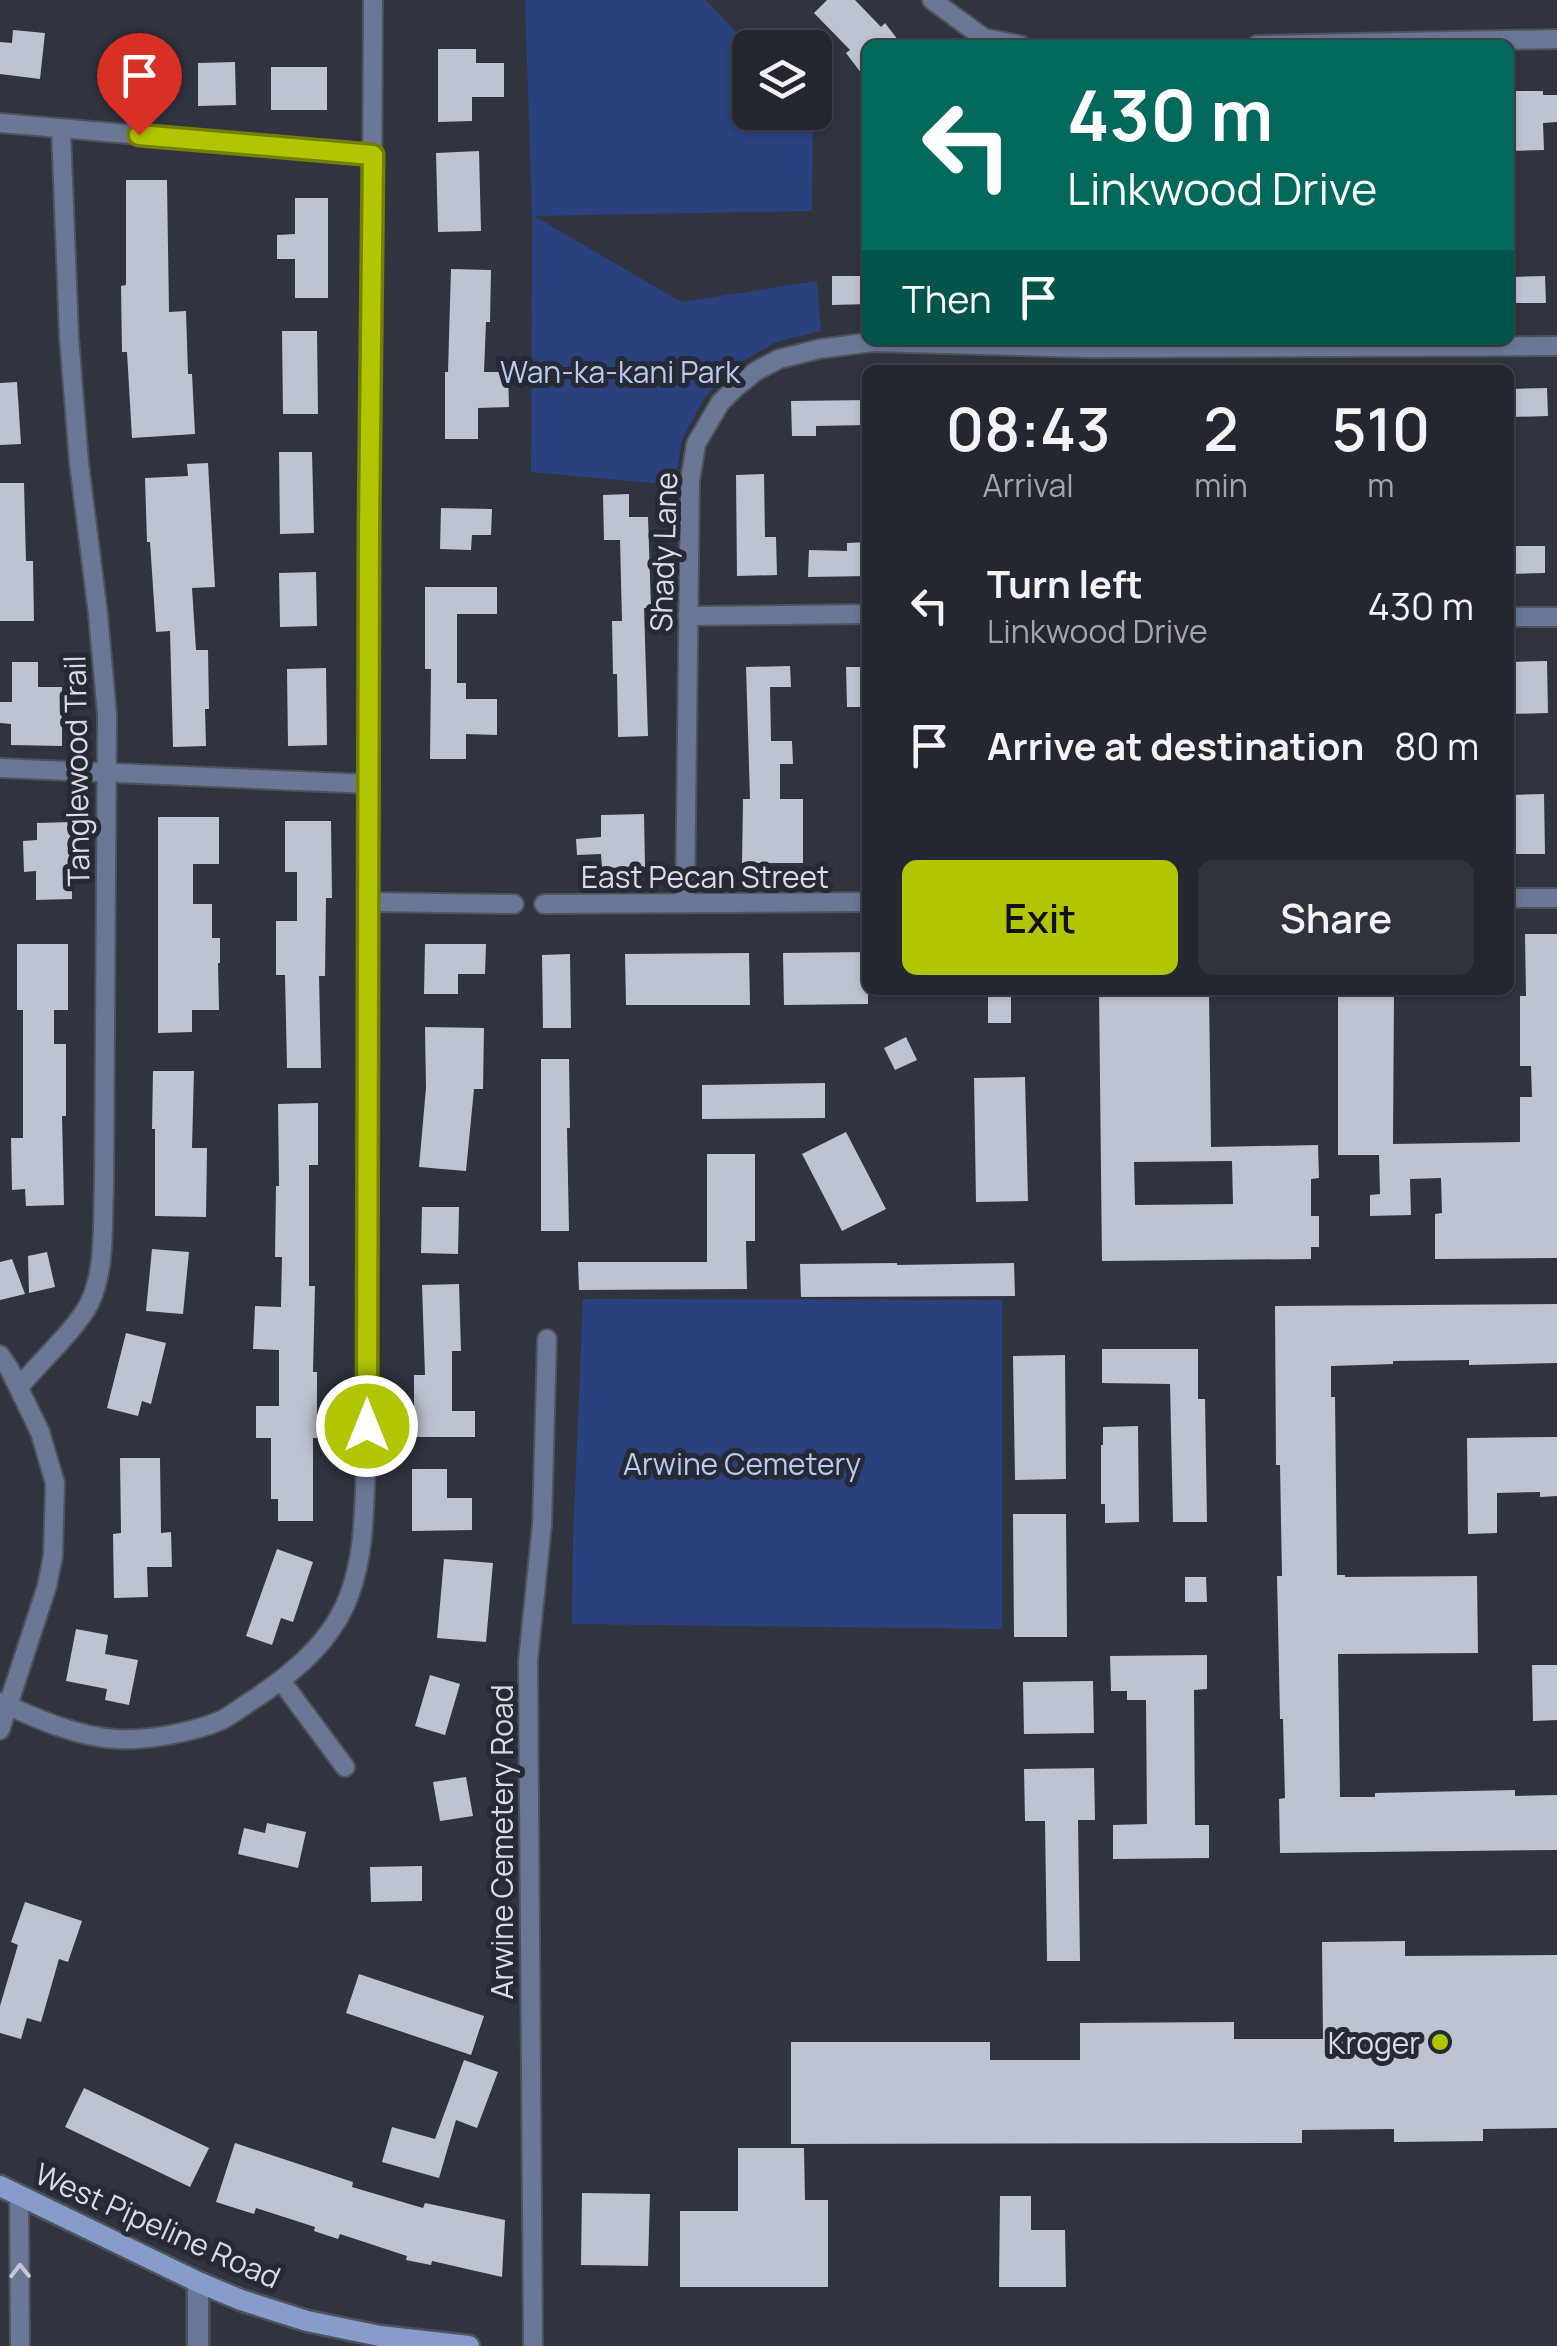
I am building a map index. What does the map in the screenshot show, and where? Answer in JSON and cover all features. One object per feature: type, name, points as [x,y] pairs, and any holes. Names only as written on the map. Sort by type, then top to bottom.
[{"type":"main road","name":"West Pipeline Road","points":[[9,2191],[241,2300],[307,2321],[380,2336],[469,2346]]},
{"type":"street","points":[[4,1704],[46,1723],[111,1739],[163,1736],[221,1720],[282,1682],[322,1641],[346,1605],[352,1588],[364,1525],[366,1463],[373,0]]},
{"type":"street","points":[[932,0],[992,40]]},
{"type":"street","points":[[1507,40],[1557,39]]},
{"type":"street","points":[[0,124],[373,155]]},
{"type":"street","name":"Tanglewood Trail","points":[[19,1386],[89,1304],[101,1256],[104,1189],[107,715],[78,463],[61,128]]},
{"type":"street","name":"Shady Lane","points":[[685,904],[690,482],[696,444],[720,403],[756,370],[779,358],[862,343]]},
{"type":"street","name":"Shady Lane","points":[[1037,345],[1557,346]]},
{"type":"street","points":[[688,616],[862,614]]},
{"type":"street","points":[[1514,617],[1557,617]]},
{"type":"street","points":[[0,768],[370,784]]},
{"type":"street","points":[[1514,898],[1557,898]]},
{"type":"street","points":[[370,902],[514,904]]},
{"type":"street","name":"East Pecan Street","points":[[544,904],[862,902]]},
{"type":"street","name":"Arwine Cemetery Road","points":[[533,2346],[528,1661],[542,1525],[547,1339]]},
{"type":"street","points":[[0,1355],[40,1432],[55,1482],[53,1556],[47,1586],[4,1704],[0,1730]]},
{"type":"street","points":[[282,1682],[345,1768]]},
{"type":"street","points":[[9,2191],[20,2346]]},
{"type":"street","points":[[198,2282],[198,2346]]},
{"type":"green space","name":"Wan-ka-kani Park","points":[[525,0],[706,0],[734,30],[732,130],[813,130],[812,211],[534,216],[681,302],[817,281],[821,331],[776,342],[736,365],[704,398],[682,440],[674,485],[531,472],[532,215]]},
{"type":"green space","name":"Arwine Cemetery","points":[[583,1299],[1002,1300],[1002,1629],[572,1624]]},
{"type":"building","points":[[827,0],[855,0],[881,27],[885,23],[898,40],[862,40],[862,74],[846,53],[850,50],[814,13]]},
{"type":"building","points":[[13,30],[45,33],[40,79],[0,74],[0,42],[12,43]]},
{"type":"building","points":[[438,49],[476,49],[476,63],[504,63],[504,97],[472,97],[472,121],[438,122]]},
{"type":"building","points":[[235,62],[236,105],[198,106],[198,63]]},
{"type":"building","points":[[271,67],[327,67],[327,110],[271,110]]},
{"type":"building","points":[[1514,91],[1557,95],[1557,122],[1543,123],[1544,150],[1514,151]]},
{"type":"building","points":[[479,151],[481,231],[438,232],[436,153]]},
{"type":"building","points":[[126,180],[167,180],[169,312],[186,311],[195,434],[132,438],[127,352],[122,352]]},
{"type":"building","points":[[295,198],[328,198],[328,298],[295,298],[295,259],[277,259],[277,235],[295,234]]},
{"type":"building","points":[[451,269],[491,270],[484,372],[508,372],[509,407],[478,408],[478,439],[445,439]]},
{"type":"building","points":[[832,276],[862,276],[862,304],[832,305]]},
{"type":"building","points":[[1545,276],[1546,303],[1514,303],[1514,277]]},
{"type":"building","points":[[282,331],[317,331],[318,414],[283,414]]},
{"type":"building","points":[[17,382],[21,444],[0,445],[0,383]]},
{"type":"building","points":[[1547,388],[1548,416],[1514,417],[1514,389]]},
{"type":"building","points":[[862,400],[862,425],[816,426],[816,436],[792,436],[791,401]]},
{"type":"building","points":[[279,452],[312,452],[314,533],[280,534]]},
{"type":"building","points":[[208,463],[215,587],[192,588],[196,650],[208,650],[206,746],[173,747],[170,631],[156,632],[145,478],[188,476],[187,464]]},
{"type":"building","points":[[764,474],[765,537],[776,537],[777,575],[737,576],[736,475]]},
{"type":"building","points":[[0,483],[24,483],[26,561],[33,561],[34,621],[0,621]]},
{"type":"building","points":[[629,494],[629,517],[648,517],[651,608],[644,608],[648,736],[618,737],[612,621],[622,621],[620,540],[604,540],[603,495]]},
{"type":"building","points":[[441,508],[492,509],[491,535],[472,535],[471,550],[440,549]]},
{"type":"building","points":[[862,542],[862,576],[808,577],[809,550],[847,551],[847,543]]},
{"type":"building","points":[[1514,546],[1545,546],[1545,573],[1514,574]]},
{"type":"building","points":[[316,572],[317,626],[280,627],[279,573]]},
{"type":"building","points":[[425,587],[497,587],[497,614],[457,614],[457,683],[466,683],[466,699],[497,699],[497,735],[466,734],[466,759],[430,759],[431,669],[425,669]]},
{"type":"building","points":[[1547,661],[1548,713],[1514,714],[1514,662]]},
{"type":"building","points":[[12,662],[38,662],[38,687],[62,687],[62,746],[11,745],[11,724],[0,723],[0,702],[12,702]]},
{"type":"building","points":[[790,666],[791,687],[770,687],[771,741],[792,741],[793,764],[780,764],[780,799],[803,799],[803,863],[742,863],[743,799],[750,799],[746,667]]},
{"type":"building","points":[[846,667],[862,667],[862,707],[847,707]]},
{"type":"building","points":[[326,668],[327,745],[288,746],[287,669]]},
{"type":"building","points":[[1544,794],[1545,854],[1514,854],[1514,795]]},
{"type":"building","points":[[644,814],[645,867],[602,868],[601,854],[577,855],[576,839],[601,837],[601,815]]},
{"type":"building","points":[[158,817],[219,817],[219,864],[193,864],[193,904],[212,904],[212,938],[220,938],[219,1010],[192,1010],[192,1032],[158,1033]]},
{"type":"building","points":[[285,821],[331,821],[332,898],[326,898],[325,976],[319,976],[321,1068],[287,1068],[285,975],[276,975],[276,921],[297,921],[297,872],[285,872]]},
{"type":"building","points":[[71,822],[72,899],[36,900],[36,871],[24,872],[23,841],[37,840],[37,823]]},
{"type":"building","points":[[1525,934],[1557,934],[1557,1258],[1435,1259],[1435,1214],[1442,1213],[1441,1178],[1410,1179],[1411,1215],[1370,1216],[1370,1195],[1380,1194],[1379,1155],[1338,1155],[1338,995],[1394,995],[1393,1144],[1520,1142],[1520,1097],[1532,1097],[1531,1066],[1520,1066],[1520,996],[1526,996]]},
{"type":"building","points":[[17,944],[68,944],[68,1010],[54,1010],[54,1044],[66,1044],[66,1116],[62,1116],[64,1205],[26,1206],[25,1189],[12,1190],[11,1138],[23,1138],[23,1010],[17,1010]]},
{"type":"building","points":[[425,944],[486,944],[485,974],[458,974],[458,994],[424,994]]},
{"type":"building","points":[[862,952],[862,995],[868,995],[868,1004],[784,1005],[783,953]]},
{"type":"building","points":[[749,953],[750,1005],[626,1005],[625,954]]},
{"type":"building","points":[[570,954],[571,1028],[543,1028],[542,955]]},
{"type":"building","points":[[1011,995],[1011,1023],[988,1023],[988,997]]},
{"type":"building","points":[[1099,995],[1209,995],[1211,1147],[1318,1145],[1319,1178],[1311,1179],[1311,1216],[1319,1216],[1319,1247],[1311,1247],[1311,1259],[1102,1261]],"holes":[[[1232,1161],[1233,1204],[1135,1205],[1134,1162]]]},
{"type":"building","points":[[425,1027],[484,1028],[483,1089],[474,1089],[466,1171],[419,1167],[426,1088]]},
{"type":"building","points":[[906,1037],[917,1060],[895,1070],[884,1048]]},
{"type":"building","points":[[541,1059],[569,1059],[569,1231],[541,1231]]},
{"type":"building","points":[[153,1071],[194,1071],[192,1148],[207,1148],[206,1217],[155,1216]]},
{"type":"building","points":[[1025,1077],[1028,1201],[976,1202],[974,1078]]},
{"type":"building","points":[[825,1083],[825,1118],[702,1119],[702,1085]]},
{"type":"building","points":[[318,1103],[318,1165],[309,1165],[309,1286],[315,1286],[313,1372],[317,1372],[313,1521],[278,1521],[278,1499],[271,1499],[271,1438],[256,1438],[256,1406],[279,1406],[279,1350],[253,1349],[255,1306],[281,1307],[282,1257],[275,1257],[278,1104]]},
{"type":"building","points":[[846,1132],[886,1209],[842,1231],[802,1154]]},
{"type":"building","points":[[707,1154],[755,1154],[755,1241],[746,1241],[747,1289],[579,1290],[578,1262],[707,1262]]},
{"type":"building","points":[[422,1207],[459,1207],[458,1254],[421,1253]]},
{"type":"building","points":[[152,1249],[189,1252],[183,1314],[146,1311]]},
{"type":"building","points":[[47,1252],[55,1287],[29,1293],[28,1256]]},
{"type":"building","points":[[12,1259],[25,1294],[0,1300],[0,1262]]},
{"type":"building","points":[[1014,1263],[1015,1296],[801,1297],[800,1264]]},
{"type":"building","points":[[459,1284],[461,1351],[452,1351],[452,1411],[475,1411],[475,1437],[414,1437],[414,1375],[425,1375],[422,1285]]},
{"type":"building","points":[[1557,1304],[1557,1363],[1469,1365],[1469,1360],[1393,1361],[1331,1366],[1331,1397],[1335,1397],[1337,1575],[1477,1576],[1478,1653],[1338,1654],[1340,1797],[1515,1790],[1515,1796],[1557,1795],[1557,1850],[1280,1853],[1279,1799],[1285,1798],[1277,1576],[1282,1576],[1280,1465],[1276,1465],[1275,1306]]},
{"type":"building","points":[[126,1333],[166,1343],[151,1404],[142,1401],[138,1416],[107,1408]]},
{"type":"building","points":[[1102,1349],[1198,1349],[1198,1399],[1205,1399],[1207,1522],[1173,1522],[1170,1384],[1102,1383]]},
{"type":"building","points":[[1065,1355],[1066,1479],[1015,1480],[1013,1356]]},
{"type":"building","points":[[1138,1426],[1139,1522],[1105,1523],[1105,1504],[1101,1504],[1103,1427]]},
{"type":"building","points":[[1557,1437],[1557,1496],[1540,1497],[1540,1492],[1497,1493],[1497,1533],[1468,1534],[1467,1438]]},
{"type":"building","points":[[120,1458],[160,1458],[161,1533],[171,1532],[172,1567],[147,1567],[148,1597],[114,1598],[113,1534],[121,1533]]},
{"type":"building","points":[[412,1469],[447,1469],[447,1498],[472,1498],[472,1530],[412,1531]]},
{"type":"building","points":[[1013,1514],[1066,1514],[1067,1637],[1014,1637]]},
{"type":"building","points":[[277,1549],[313,1562],[293,1622],[281,1618],[272,1645],[246,1636]]},
{"type":"building","points":[[444,1559],[493,1563],[486,1642],[437,1638]]},
{"type":"building","points":[[1185,1577],[1206,1577],[1207,1602],[1185,1602]]},
{"type":"building","points":[[76,1629],[108,1635],[105,1654],[138,1660],[129,1705],[105,1700],[107,1689],[66,1681]]},
{"type":"building","points":[[1207,1655],[1207,1689],[1194,1690],[1195,1825],[1209,1825],[1209,1858],[1113,1859],[1113,1825],[1147,1824],[1146,1700],[1127,1700],[1127,1691],[1111,1691],[1110,1656]]},
{"type":"building","points":[[1532,1665],[1557,1665],[1557,1720],[1533,1721]]},
{"type":"building","points":[[430,1675],[460,1684],[445,1735],[415,1726]]},
{"type":"building","points":[[1093,1681],[1094,1733],[1024,1734],[1023,1682]]},
{"type":"building","points":[[1094,1768],[1095,1820],[1078,1820],[1080,1961],[1047,1961],[1045,1821],[1025,1821],[1024,1769]]},
{"type":"building","points":[[466,1777],[473,1816],[440,1821],[433,1782]]},
{"type":"building","points":[[267,1823],[306,1832],[298,1868],[238,1854],[244,1828],[265,1833]]},
{"type":"building","points":[[422,1866],[422,1901],[371,1902],[370,1867]]},
{"type":"building","points":[[25,1902],[82,1921],[68,1962],[59,1959],[41,2022],[27,2018],[21,2039],[0,2033],[0,2006],[18,1945],[11,1942]]},
{"type":"building","points":[[1405,1941],[1405,1956],[1557,1955],[1557,2128],[1483,2129],[1483,2141],[1394,2142],[1394,2129],[1302,2130],[1302,2143],[791,2144],[791,2042],[990,2042],[990,2060],[1080,2060],[1080,2023],[1234,2022],[1234,2039],[1323,2039],[1322,1942]]},
{"type":"building","points":[[359,1974],[484,2016],[471,2055],[346,2013]]},
{"type":"building","points":[[464,2060],[498,2072],[477,2128],[456,2120],[439,2178],[382,2162],[392,2127],[435,2139]]},
{"type":"building","points":[[84,2088],[209,2148],[190,2187],[65,2127]]},
{"type":"building","points":[[235,2143],[353,2182],[352,2187],[423,2208],[425,2203],[505,2220],[502,2277],[432,2261],[431,2265],[406,2260],[407,2256],[340,2234],[338,2239],[314,2231],[315,2227],[256,2208],[254,2214],[216,2202]]},
{"type":"building","points":[[738,2148],[804,2148],[805,2200],[828,2200],[828,2287],[680,2287],[680,2211],[738,2211]]},
{"type":"building","points":[[582,2193],[650,2194],[648,2266],[581,2265]]},
{"type":"building","points":[[1000,2196],[1031,2196],[1031,2230],[1065,2230],[1066,2287],[999,2287]]},
{"type":"place","name":"Kroger","points":[[1440,2042]]},
{"type":"route","points":[[139,135],[373,155],[367,1426]]}]
